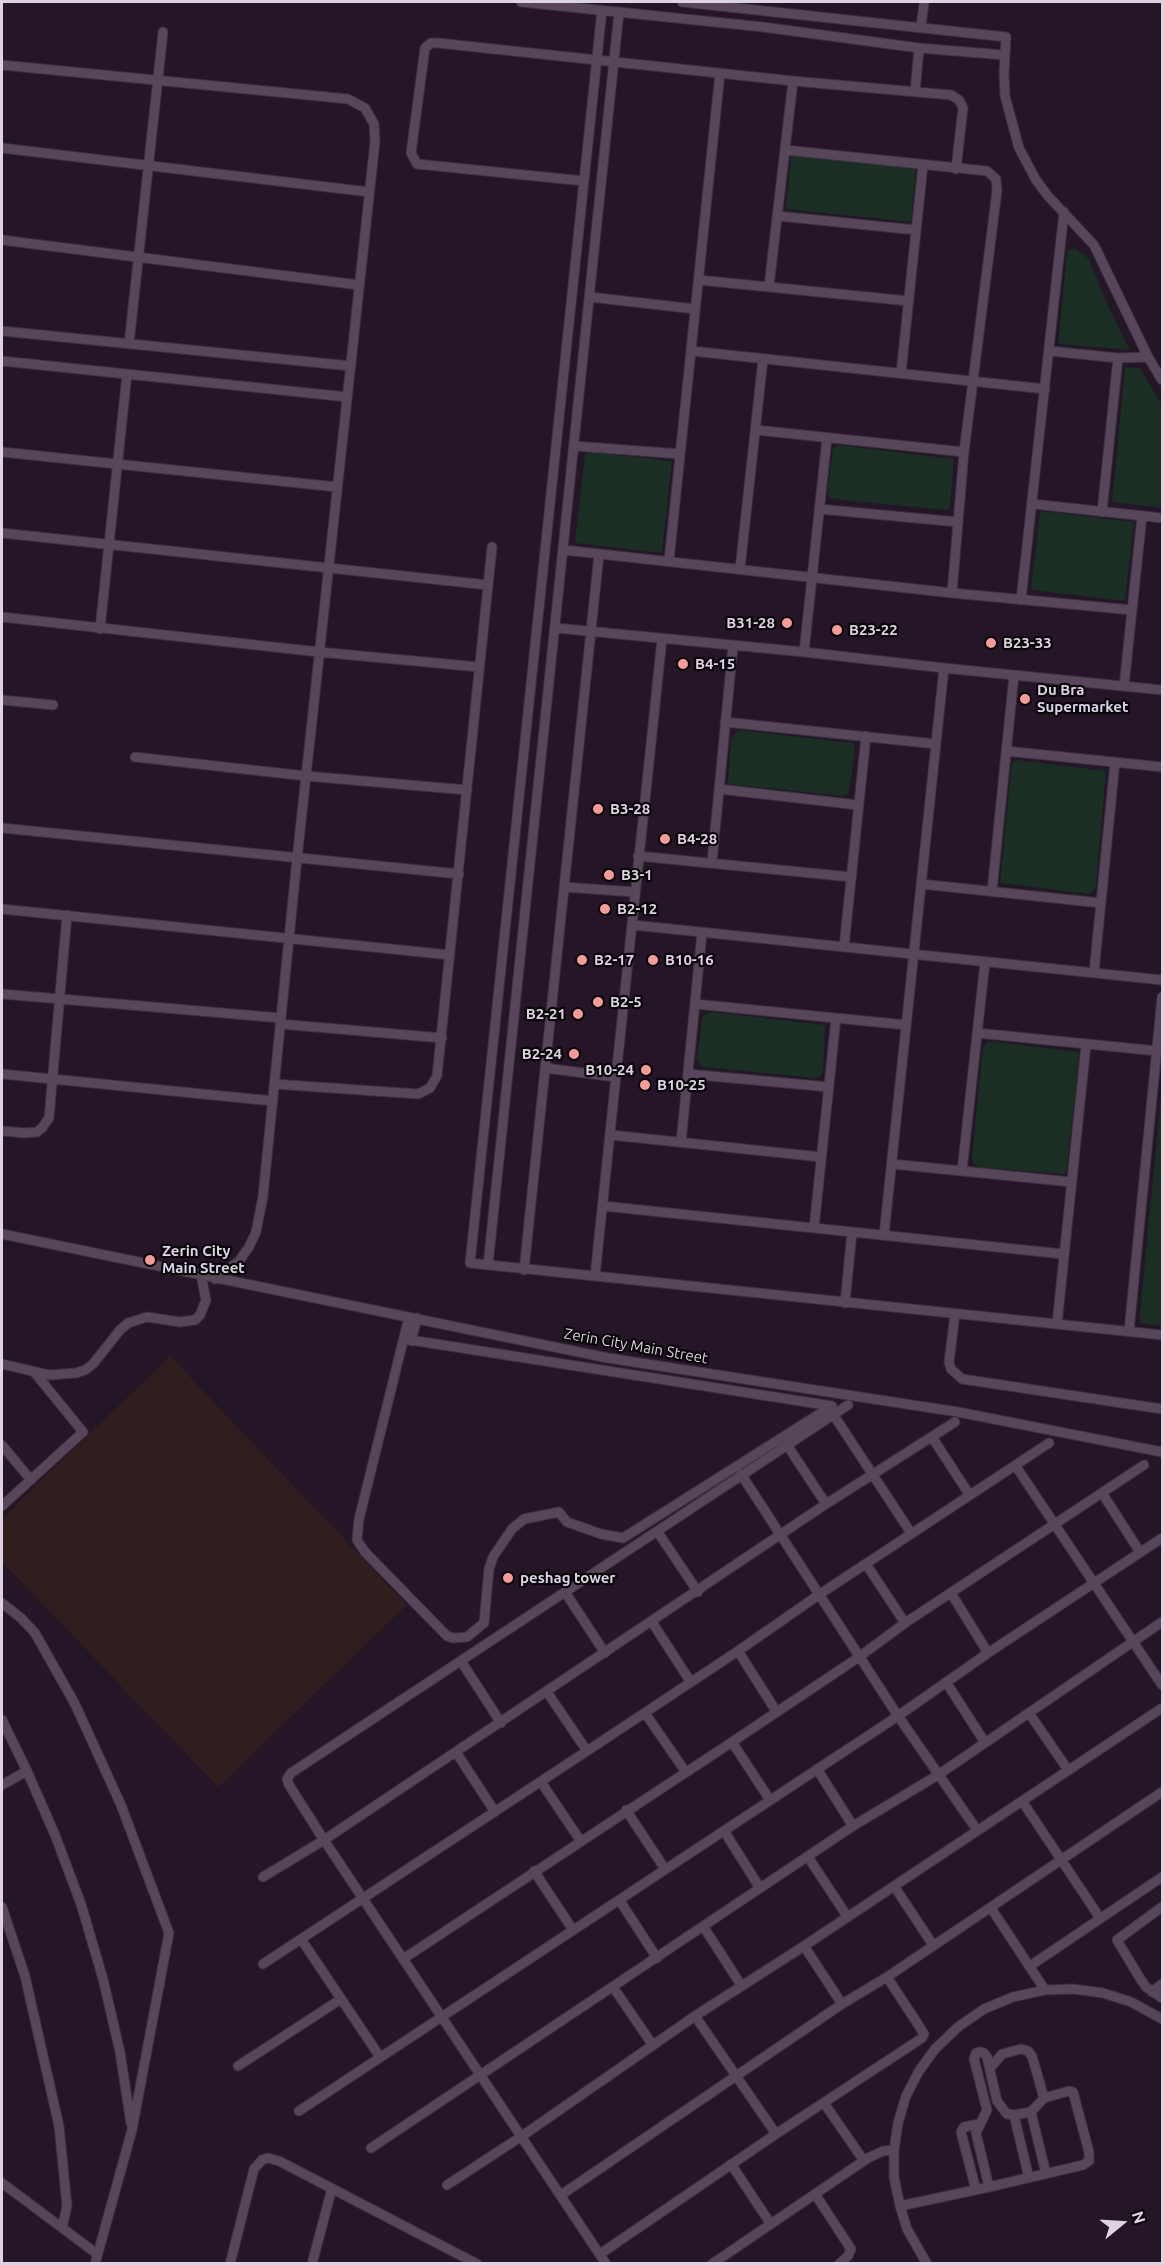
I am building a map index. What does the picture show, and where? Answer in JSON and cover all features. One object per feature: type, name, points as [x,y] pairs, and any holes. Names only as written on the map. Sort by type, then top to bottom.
[{"type":"street","points":[[521,2],[763,27],[919,48],[1004,55]]},
{"type":"street","points":[[682,2],[765,9],[1006,37],[1005,96],[1019,148],[1036,180],[1094,245],[1148,357],[1162,380]]},
{"type":"street","points":[[921,26],[924,4]]},
{"type":"street","points":[[763,27],[765,9]]},
{"type":"street","points":[[602,10],[470,1263],[1162,1335]]},
{"type":"street","points":[[488,1265],[619,12]]},
{"type":"street","points":[[129,344],[163,32]]},
{"type":"street","points":[[584,181],[421,166],[414,161],[411,153],[425,48],[431,43],[951,95],[962,104],[963,108],[956,168]]},
{"type":"street","points":[[915,92],[919,48]]},
{"type":"street","points":[[2,65],[339,97],[357,102],[371,115],[376,133],[288,940],[263,1196],[256,1232],[239,1261],[215,1279]]},
{"type":"street","points":[[669,561],[720,73]]},
{"type":"street","points":[[769,285],[793,81]]},
{"type":"street","points":[[2,148],[369,192]]},
{"type":"street","points":[[785,150],[987,171],[992,174],[998,185],[972,381],[952,593]]},
{"type":"street","points":[[901,374],[923,165]]},
{"type":"street","points":[[1022,600],[1064,212]]},
{"type":"street","points":[[778,216],[916,230]]},
{"type":"street","points":[[2,240],[360,285]]},
{"type":"street","points":[[699,280],[769,285],[909,301]]},
{"type":"street","points":[[590,297],[694,309]]},
{"type":"street","points":[[2,331],[351,366]]},
{"type":"street","points":[[692,351],[1045,389]]},
{"type":"street","points":[[1050,351],[1118,358],[1148,357]]},
{"type":"street","points":[[566,352],[584,354]]},
{"type":"street","points":[[1102,512],[1118,358]]},
{"type":"street","points":[[741,569],[762,359]]},
{"type":"street","points":[[2,361],[347,397]]},
{"type":"street","points":[[100,629],[127,374]]},
{"type":"street","points":[[756,429],[964,452]]},
{"type":"street","points":[[804,652],[827,438]]},
{"type":"street","points":[[574,446],[680,454]]},
{"type":"street","points":[[2,452],[337,487]]},
{"type":"street","points":[[1033,504],[1162,518]]},
{"type":"street","points":[[819,509],[958,522]]},
{"type":"street","points":[[1124,686],[1142,516]]},
{"type":"street","points":[[2,533],[488,585]]},
{"type":"street","points":[[274,1084],[418,1094],[424,1092],[435,1082],[439,1067],[492,547]]},
{"type":"street","points":[[564,550],[952,593],[1132,610]]},
{"type":"street","points":[[524,1270],[599,554]]},
{"type":"street","points":[[2,618],[480,667]]},
{"type":"street","points":[[556,628],[1162,690]]},
{"type":"street","points":[[595,1276],[662,639]]},
{"type":"street","points":[[711,862],[733,646]]},
{"type":"street","points":[[884,1235],[944,668]]},
{"type":"street","points":[[992,891],[1014,675]]},
{"type":"street","points":[[532,687],[549,688]]},
{"type":"street","points":[[2,700],[53,705]]},
{"type":"street","points":[[725,722],[936,744]]},
{"type":"street","points":[[844,947],[866,736]]},
{"type":"street","points":[[1006,751],[1162,767]]},
{"type":"street","points":[[135,757],[306,776],[467,790]]},
{"type":"street","points":[[1094,972],[1115,762]]},
{"type":"street","points":[[719,789],[858,805]]},
{"type":"street","points":[[2,828],[459,874]]},
{"type":"street","points":[[638,856],[851,877]]},
{"type":"street","points":[[921,884],[1101,903]]},
{"type":"street","points":[[564,887],[635,892]]},
{"type":"street","points":[[2,909],[450,955]]},
{"type":"street","points":[[2,1131],[31,1133],[42,1128],[49,1118],[67,915]]},
{"type":"street","points":[[633,925],[1162,980]]},
{"type":"street","points":[[681,1142],[702,933]]},
{"type":"street","points":[[504,950],[522,951]]},
{"type":"street","points":[[962,1170],[985,962]]},
{"type":"street","points":[[2,994],[442,1038]]},
{"type":"street","points":[[1129,1331],[1162,997]]},
{"type":"street","points":[[695,1004],[906,1025]]},
{"type":"street","points":[[814,1228],[836,1018]]},
{"type":"street","points":[[977,1033],[1158,1051]]},
{"type":"street","points":[[1057,1324],[1086,1044]]},
{"type":"street","points":[[546,1068],[616,1077]]},
{"type":"street","points":[[2,1074],[273,1101]]},
{"type":"street","points":[[688,1074],[829,1087]]},
{"type":"street","points":[[611,1135],[821,1157]]},
{"type":"street","points":[[892,1164],[1072,1182]]},
{"type":"street","points":[[603,1206],[1064,1254]]},
{"type":"street","points":[[845,1303],[852,1232]]},
{"type":"street","name":"Zerin City Main Street","points":[[2,1234],[608,1358],[958,1412],[1162,1452]]},
{"type":"street","points":[[2,1364],[35,1372],[64,1375],[85,1370],[100,1357],[120,1330],[137,1319],[147,1317],[180,1322],[195,1320],[200,1315],[206,1299],[201,1275]]},
{"type":"street","points":[[955,1314],[949,1362],[956,1375],[962,1379],[1162,1409]]},
{"type":"street","points":[[408,1340],[832,1406],[623,1538],[601,1534],[567,1522],[559,1512],[524,1519],[512,1529],[493,1557],[489,1569],[484,1623],[467,1637],[453,1638],[447,1636],[365,1552],[357,1540],[359,1519],[413,1318]]},
{"type":"street","points":[[2,1506],[83,1432],[35,1372]]},
{"type":"street","points":[[606,2264],[324,1840],[287,1782],[288,1776],[848,1405]]},
{"type":"street","points":[[833,1414],[911,1533]]},
{"type":"street","points":[[263,1877],[324,1840],[698,1592],[826,1504],[955,1422]]},
{"type":"street","points":[[932,1437],[969,1494]]},
{"type":"street","points":[[263,1964],[541,1782],[969,1494],[1049,1443]]},
{"type":"street","points":[[2,1445],[31,1480]]},
{"type":"street","points":[[787,1445],[826,1504]]},
{"type":"street","points":[[1015,1465],[1162,1685]]},
{"type":"street","points":[[403,1959],[580,1840],[732,1742],[859,1657],[905,1623],[1144,1465]]},
{"type":"street","points":[[741,1474],[898,1716],[977,1830]]},
{"type":"street","points":[[1102,1493],[1140,1552]]},
{"type":"street","points":[[657,1531],[698,1592]]},
{"type":"street","points":[[299,2111],[620,1901],[1162,1538]]},
{"type":"street","points":[[866,1564],[905,1623]]},
{"type":"street","points":[[565,1592],[605,1653]]},
{"type":"street","points":[[951,1593],[988,1653]]},
{"type":"street","points":[[2,2183],[62,2228],[96,2259],[132,2130],[170,1933],[122,1805],[90,1733],[35,1633],[21,1618],[4,1608]]},
{"type":"street","points":[[652,1622],[690,1681]]},
{"type":"street","points":[[370,2148],[482,2076],[852,1826],[938,1774],[1162,1622]]},
{"type":"street","points":[[738,1651],[776,1711]]},
{"type":"street","points":[[461,1661],[501,1723]]},
{"type":"street","points":[[946,1682],[984,1741]]},
{"type":"street","points":[[547,1692],[587,1751]]},
{"type":"street","points":[[447,2185],[522,2136],[652,2044],[804,1946],[1162,1707]]},
{"type":"street","points":[[645,1713],[686,1771]]},
{"type":"street","points":[[1029,1713],[1068,1770]]},
{"type":"street","points":[[2,1720],[55,1835],[81,1904],[104,1979],[120,2052],[132,2130]]},
{"type":"street","points":[[732,1742],[770,1800]]},
{"type":"street","points":[[456,1752],[495,1812]]},
{"type":"street","points":[[817,1769],[852,1826]]},
{"type":"street","points":[[2,1785],[27,1770]]},
{"type":"street","points":[[541,1782],[580,1840]]},
{"type":"street","points":[[561,2195],[842,2004],[887,1977],[1162,1792]]},
{"type":"street","points":[[1022,1801],[1101,1918]]},
{"type":"street","points":[[626,1810],[665,1869]]},
{"type":"street","points":[[724,1831],[760,1888]]},
{"type":"street","points":[[808,1857],[848,1916]]},
{"type":"street","points":[[534,1871],[573,1930]]},
{"type":"street","points":[[1030,1966],[1162,1877]]},
{"type":"street","points":[[894,1886],[933,1946]]},
{"type":"street","points":[[620,1901],[657,1958]]},
{"type":"street","points":[[2,1907],[25,1976],[59,2126],[67,2206],[62,2228]]},
{"type":"street","points":[[1162,1907],[1117,1940],[1141,1980],[1152,1992],[1162,1998]]},
{"type":"street","points":[[991,1908],[1045,1990]]},
{"type":"street","points":[[703,1926],[741,1985]]},
{"type":"street","points":[[301,1939],[380,2057]]},
{"type":"street","points":[[804,1946],[842,2004]]},
{"type":"street","points":[[600,2254],[924,2036],[887,1977]]},
{"type":"street","points":[[1152,1992],[1162,1984]]},
{"type":"street","points":[[613,1987],[652,2044]]},
{"type":"street","points":[[927,2264],[907,2229],[900,2206],[894,2176],[894,2150],[898,2122],[906,2096],[919,2071],[935,2049],[958,2027],[984,2009],[1013,1997],[1045,1990],[1073,1989],[1103,1993],[1131,2002],[1162,2019]]},
{"type":"street","points":[[238,2066],[341,1999]]},
{"type":"street","points":[[695,2016],[776,2134]]},
{"type":"street","points":[[990,2068],[1002,2054],[1021,2049],[1028,2051],[1032,2056],[1044,2098]]},
{"type":"street","points":[[900,2206],[976,2190],[1046,2174],[1083,2165],[1089,2161],[1090,2157],[1073,2092],[1044,2098],[1031,2112],[1007,2114],[1000,2106],[984,2053],[976,2053],[974,2059],[987,2110],[987,2115],[979,2124],[976,2133],[989,2187]]},
{"type":"street","points":[[824,2103],[864,2161]]},
{"type":"street","points":[[987,2110],[1000,2106]]},
{"type":"street","points":[[1031,2112],[1046,2174]]},
{"type":"street","points":[[1014,2115],[1029,2178]]},
{"type":"street","points":[[976,2190],[961,2132],[964,2127],[979,2124]]},
{"type":"street","points":[[712,2264],[864,2161],[883,2151],[894,2150]]},
{"type":"street","points":[[230,2264],[254,2169],[262,2160],[268,2158],[279,2161],[477,2264]]},
{"type":"street","points":[[731,2164],[770,2223]]},
{"type":"street","points":[[312,2264],[332,2188]]},
{"type":"street","points":[[815,2194],[851,2249],[848,2256],[838,2264]]},
{"type":"shaded area","points":[[170,1356],[407,1605],[218,1787],[2,1562],[2,1518]]},
{"type":"green space","points":[[791,154],[916,167],[911,222],[786,209]]},
{"type":"green space","points":[[1075,248],[1089,259],[1104,297],[1130,350],[1058,344],[1067,253],[1068,250]]},
{"type":"green space","points":[[1125,367],[1140,368],[1162,405],[1162,508],[1112,502]]},
{"type":"green space","points":[[838,445],[954,459],[950,509],[829,497],[827,492],[833,449]]},
{"type":"green space","points":[[588,452],[672,461],[662,553],[575,543],[585,454]]},
{"type":"green space","points":[[1040,511],[1134,522],[1125,601],[1031,590]]},
{"type":"green space","points":[[739,730],[853,743],[855,748],[849,793],[843,796],[728,784],[731,738]]},
{"type":"green space","points":[[1017,760],[1106,771],[1096,887],[1092,892],[1088,894],[1000,883],[1011,768],[1013,762]]},
{"type":"green space","points":[[712,1012],[825,1025],[823,1070],[820,1077],[703,1067],[697,1060],[702,1019],[705,1014]]},
{"type":"green space","points":[[990,1041],[1077,1052],[1079,1055],[1065,1174],[978,1167],[973,1163],[983,1048]]},
{"type":"green space","points":[[1162,1086],[1162,1326],[1139,1323]]},
{"type":"place","name":"B31-28","points":[[787,623]]},
{"type":"place","name":"B23-22","points":[[837,630]]},
{"type":"place","name":"B23-33","points":[[991,643]]},
{"type":"place","name":"B4-15","points":[[683,664]]},
{"type":"place","name":"Du Bra Supermarket","points":[[1025,699]]},
{"type":"place","name":"B3-28","points":[[598,809]]},
{"type":"place","name":"B4-28","points":[[665,839]]},
{"type":"place","name":"B3-1","points":[[609,875]]},
{"type":"place","name":"B2-12","points":[[605,909]]},
{"type":"place","name":"B2-17","points":[[582,960]]},
{"type":"place","name":"B10-16","points":[[653,960]]},
{"type":"place","name":"B2-5","points":[[598,1002]]},
{"type":"place","name":"B2-21","points":[[578,1014]]},
{"type":"place","name":"B2-24","points":[[574,1054]]},
{"type":"place","name":"B10-24","points":[[646,1070]]},
{"type":"place","name":"B10-25","points":[[645,1085]]},
{"type":"place","name":"Zerin City Main Street","points":[[150,1260]]},
{"type":"place","name":"peshag tower","points":[[508,1578]]}]
